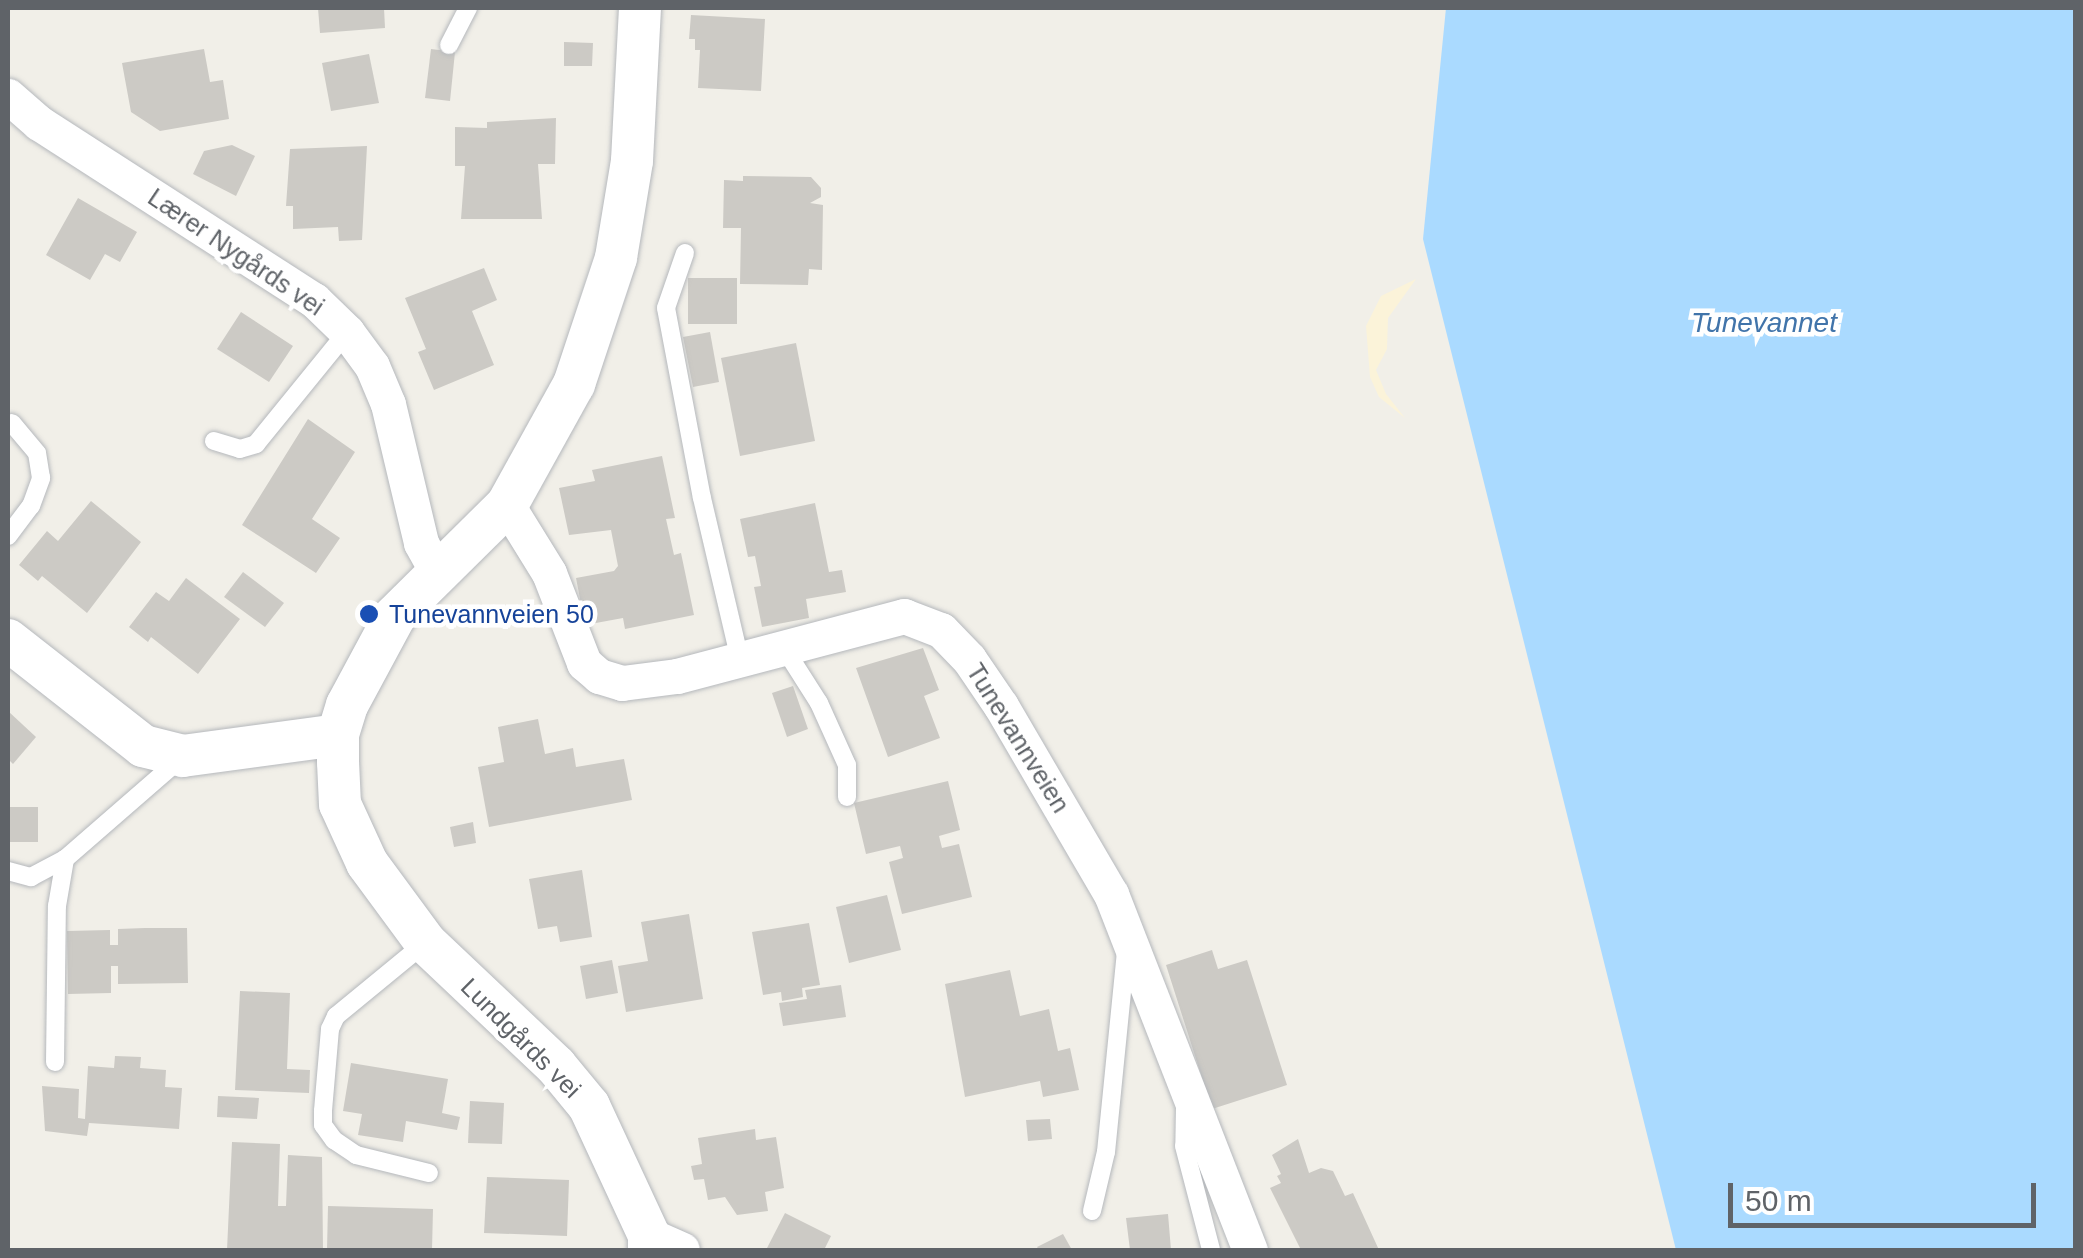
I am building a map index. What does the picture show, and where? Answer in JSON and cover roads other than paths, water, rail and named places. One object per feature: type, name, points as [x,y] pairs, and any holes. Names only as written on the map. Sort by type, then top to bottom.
[{"type":"street","points":[[8,640],[143,746],[183,756],[338,735],[358,678],[395,616],[437,572],[474,542],[507,505],[574,384],[616,258],[632,161],[640,8]]},
{"type":"street","name":"Lærer Nygårds vei","points":[[8,96],[39,122],[314,300],[347,332],[372,366],[388,404],[422,543],[437,572]]},
{"type":"street","name":"Tunevannveien","points":[[507,505],[549,573],[584,663],[600,676],[641,684],[904,616],[941,630],[969,659],[1062,804],[1128,932],[1185,1091],[1250,1250]]},
{"type":"street","name":"Lundgårds vei","points":[[338,735],[340,804],[352,836],[392,902],[426,943],[556,1066],[589,1106],[660,1245]]},
{"type":"lane","points":[[449,46],[468,8]]},
{"type":"lane","points":[[685,252],[666,308],[702,498],[740,660]]},
{"type":"lane","points":[[214,440],[240,449],[256,444],[347,332]]},
{"type":"lane","points":[[8,536],[30,506],[42,478],[36,453],[12,423]]},
{"type":"lane","points":[[784,648],[820,702],[847,766],[847,797]]},
{"type":"lane","points":[[8,871],[30,876],[65,859],[183,756]]},
{"type":"lane","points":[[55,1062],[56,906],[65,859]]},
{"type":"lane","points":[[1092,1210],[1106,1152],[1128,932]]},
{"type":"lane","points":[[426,943],[336,1016],[330,1029],[322,1111],[323,1125],[334,1140],[356,1154],[429,1173]]},
{"type":"lane","points":[[1185,1091],[1184,1146],[1211,1250]]},
{"type":"water","name":"Tunevannet","points":[[1446,8],[2075,8],[2075,1250],[1676,1250],[1423,239]]},
{"type":"place","name":"Tunevannveien 50","points":[[369,614]]}]
